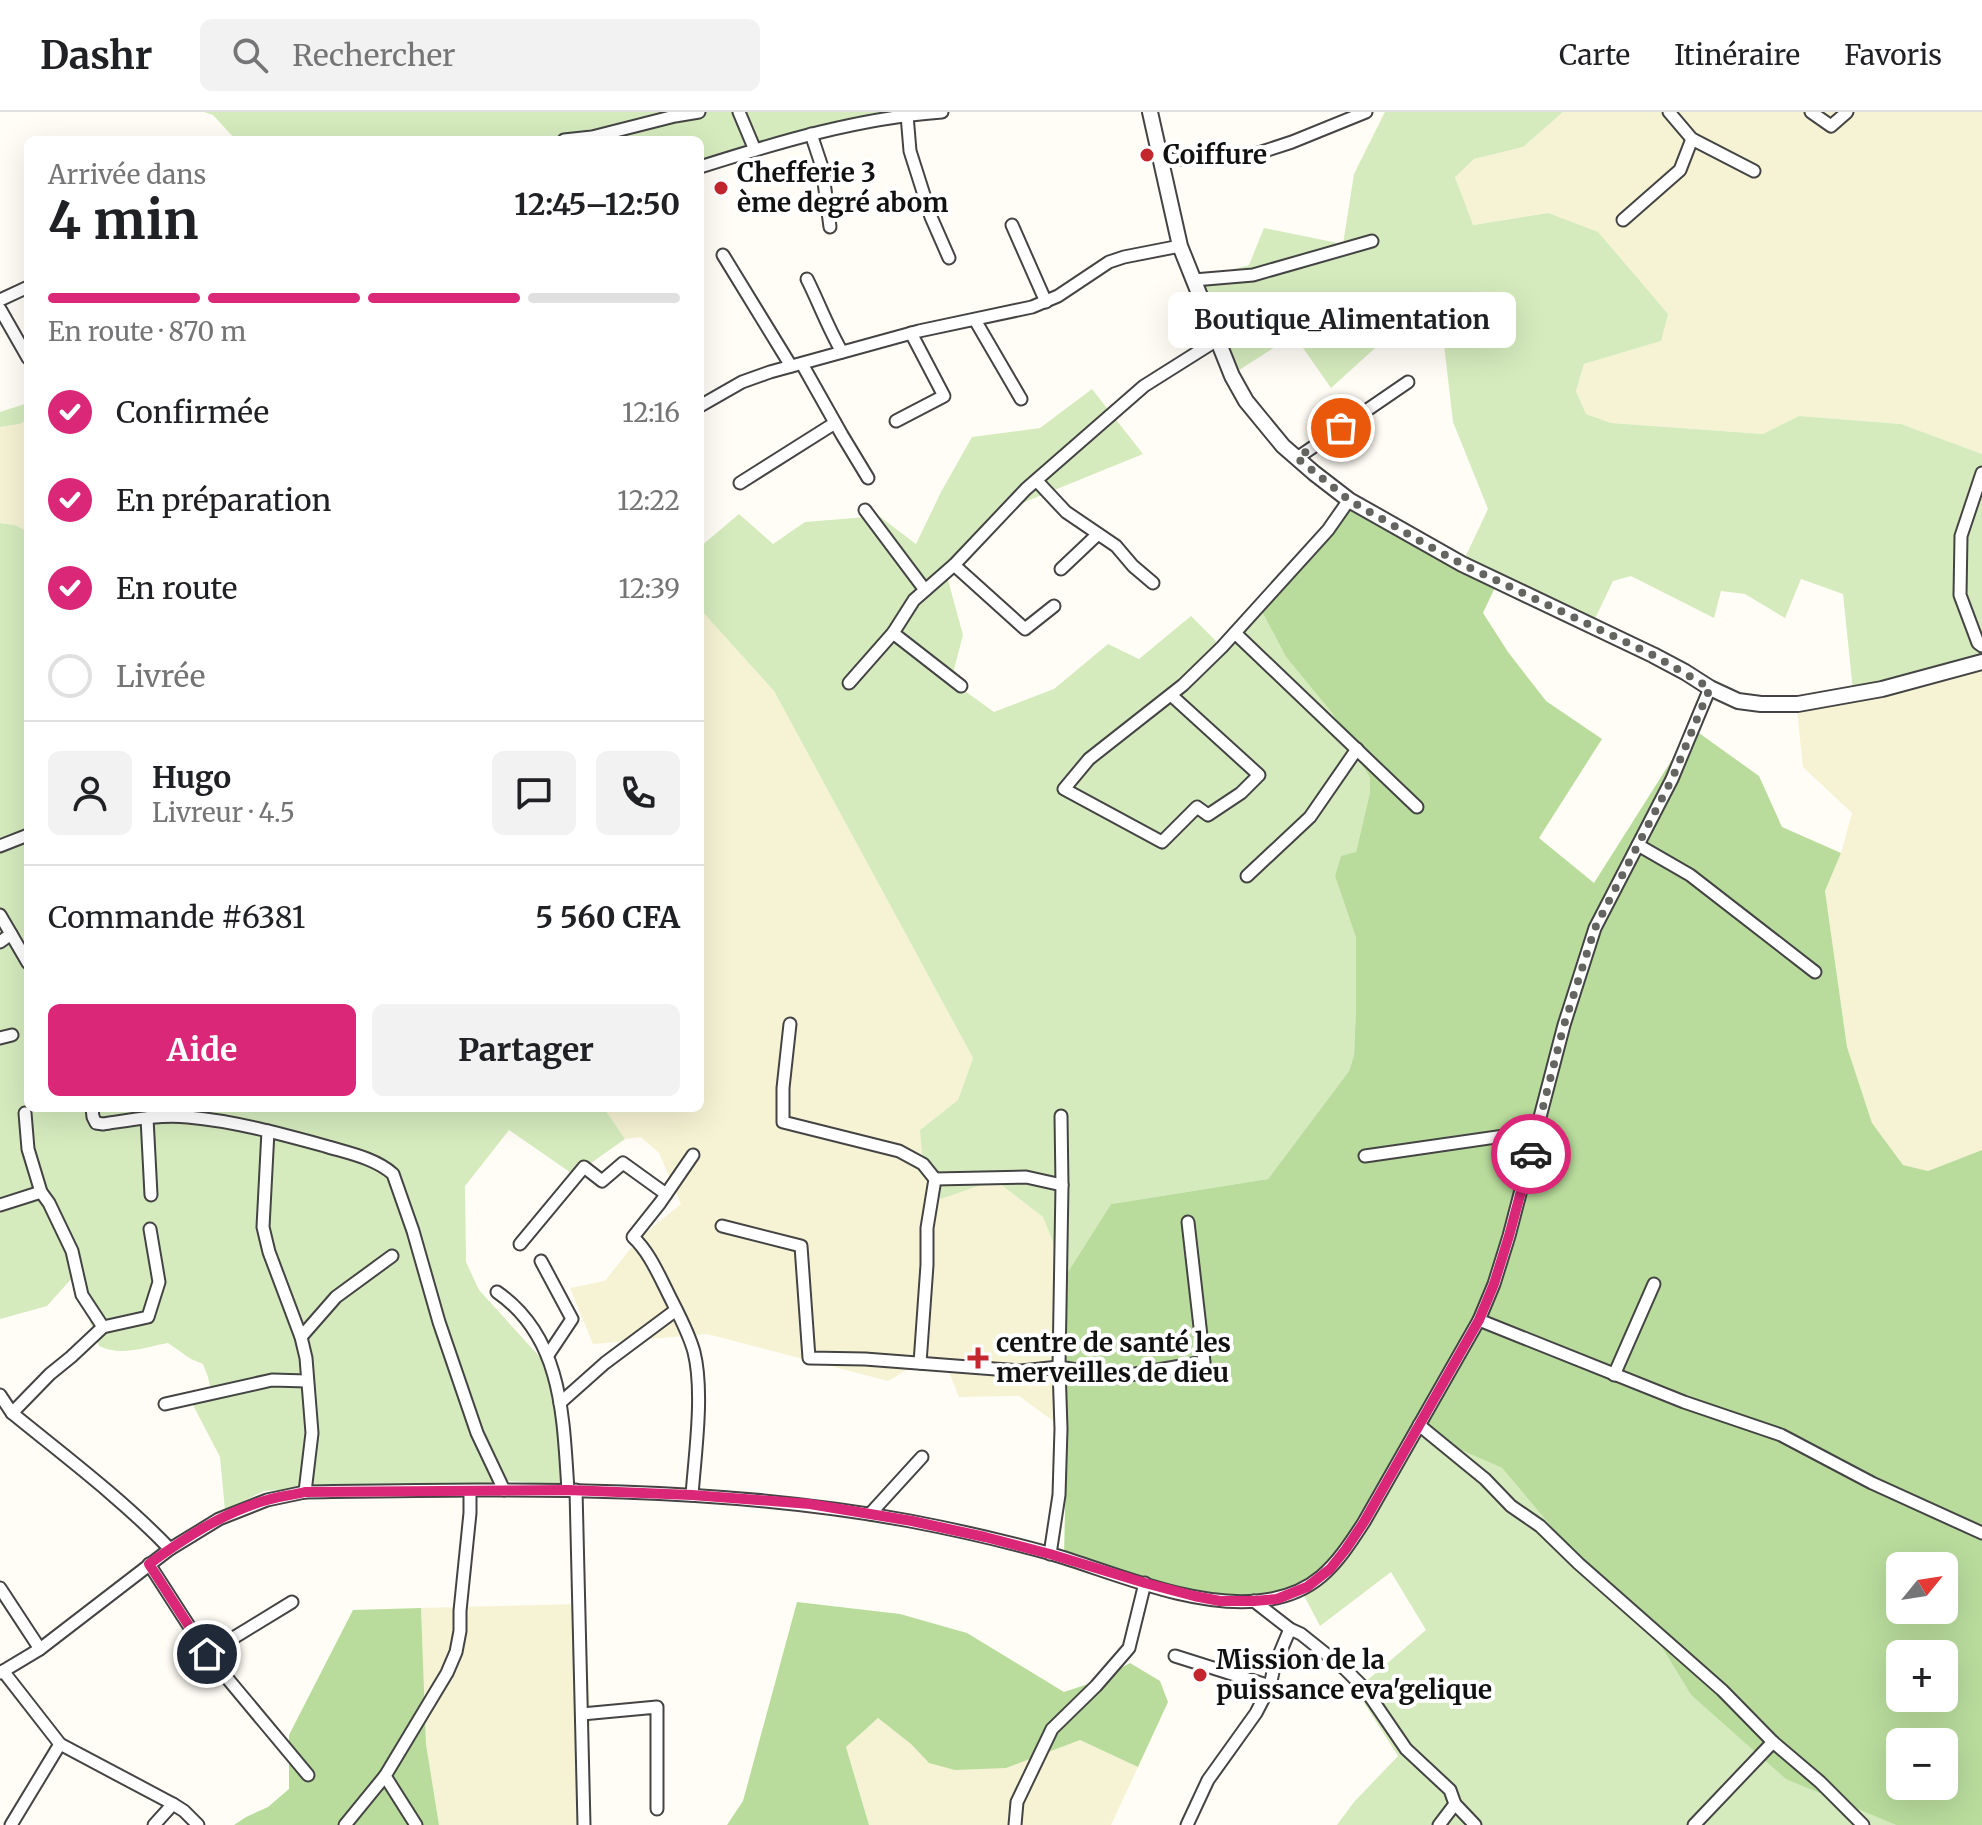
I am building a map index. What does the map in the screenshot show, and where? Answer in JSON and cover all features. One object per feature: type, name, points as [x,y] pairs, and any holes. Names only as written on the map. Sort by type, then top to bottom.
[{"type":"street","points":[[596,136],[699,112]]},
{"type":"street","points":[[739,112],[755,150]]},
{"type":"street","points":[[704,166],[883,115],[942,112]]},
{"type":"street","points":[[1150,112],[1180,246],[1232,376],[1264,424],[1297,458],[1349,500],[1462,564],[1653,655],[1738,701],[1798,704],[1882,689],[1982,662]]},
{"type":"street","points":[[1160,160],[1246,157],[1366,112]]},
{"type":"street","points":[[1669,112],[1692,139],[1754,171]]},
{"type":"street","points":[[1811,112],[1831,126],[1847,112]]},
{"type":"street","points":[[907,115],[910,151],[931,217],[949,258]]},
{"type":"street","points":[[811,134],[822,167],[830,227]]},
{"type":"street","points":[[1623,220],[1680,170],[1692,139]]},
{"type":"street","points":[[1012,225],[1046,302]]},
{"type":"street","points":[[1194,280],[1253,275],[1372,241]]},
{"type":"street","points":[[704,404],[742,382],[797,365],[911,333],[1032,307],[1046,302],[1109,262],[1180,246]]},
{"type":"street","points":[[723,255],[868,478]]},
{"type":"street","points":[[807,279],[828,329],[842,352]]},
{"type":"street","points":[[0,300],[24,289]]},
{"type":"street","points":[[0,309],[24,351]]},
{"type":"street","points":[[975,320],[1021,399]]},
{"type":"street","points":[[896,421],[944,396],[911,333]]},
{"type":"street","points":[[849,683],[893,633],[914,600],[954,565],[1026,489],[1144,386],[1217,340]]},
{"type":"street","points":[[1297,458],[1408,382]]},
{"type":"street","points":[[740,483],[835,423]]},
{"type":"street","points":[[1982,473],[1961,536],[1960,595],[1978,643],[1982,646]]},
{"type":"street","points":[[1037,481],[1066,512],[1116,546],[1153,583]]},
{"type":"street","points":[[1171,695],[1259,775],[1241,793],[1208,815],[1197,807],[1162,842],[1064,789],[1089,759],[1183,685],[1235,633],[1328,530],[1349,500]]},
{"type":"street","points":[[865,510],[925,590]]},
{"type":"street","points":[[1061,569],[1098,534]]},
{"type":"street","points":[[954,565],[1025,629],[1054,606]]},
{"type":"street","points":[[893,633],[961,686]]},
{"type":"street","points":[[1235,633],[1417,807]]},
{"type":"street","points":[[198,1825],[173,1804],[60,1744],[2,1672],[40,1649],[170,1549],[219,1519],[267,1500],[305,1492],[572,1490],[810,1504],[926,1524],[1220,1601],[1277,1599],[1307,1587],[1330,1569],[1364,1522],[1479,1320],[1509,1236],[1564,1025],[1595,928],[1672,779],[1710,688]]},
{"type":"street","points":[[1247,876],[1310,817],[1357,749]]},
{"type":"street","points":[[0,846],[24,837]]},
{"type":"street","points":[[1638,845],[1690,875],[1815,972]]},
{"type":"street","points":[[0,915],[11,934],[23,943]]},
{"type":"street","points":[[0,942],[11,934]]},
{"type":"street","points":[[790,1024],[783,1088],[783,1122],[899,1151],[923,1164],[935,1179],[927,1228],[920,1363]]},
{"type":"street","points":[[92,1112],[96,1123],[103,1124],[186,1117],[268,1131],[372,1161],[393,1174],[477,1433],[504,1490]]},
{"type":"street","points":[[25,1113],[28,1149],[41,1192],[72,1251],[82,1295],[103,1327]]},
{"type":"street","points":[[1050,1554],[1059,1495],[1061,1429],[1061,1116]]},
{"type":"street","points":[[147,1118],[151,1195]]},
{"type":"street","points":[[268,1131],[263,1227],[306,1358],[312,1433],[305,1492]]},
{"type":"street","points":[[1365,1156],[1538,1131]]},
{"type":"street","points":[[692,1495],[697,1420],[694,1353],[676,1310],[642,1246],[633,1237],[693,1155]]},
{"type":"street","points":[[520,1244],[584,1167],[602,1181],[623,1163],[666,1194]]},
{"type":"street","points":[[935,1179],[1026,1177],[1062,1185]]},
{"type":"street","points":[[0,1205],[41,1192]]},
{"type":"street","points":[[722,1226],[801,1246],[809,1358],[1006,1371],[1059,1367],[1118,1377],[1204,1362],[1188,1222]]},
{"type":"street","points":[[12,1413],[103,1327],[148,1317],[159,1282],[150,1229]]},
{"type":"street","points":[[301,1337],[336,1297],[392,1256]]},
{"type":"street","points":[[541,1261],[572,1319],[548,1355]]},
{"type":"street","points":[[1614,1375],[1654,1284]]},
{"type":"street","points":[[497,1292],[513,1303],[530,1323],[548,1355],[560,1403],[572,1490],[584,1825]]},
{"type":"street","points":[[560,1403],[605,1363],[676,1310]]},
{"type":"street","points":[[1479,1320],[1684,1402],[1781,1435],[1872,1483],[1982,1533]]},
{"type":"street","points":[[165,1404],[272,1380],[307,1381]]},
{"type":"street","points":[[0,1395],[12,1413],[116,1498],[170,1549]]},
{"type":"street","points":[[1419,1425],[1485,1479],[1511,1506],[1540,1526],[1722,1690],[1863,1825]]},
{"type":"street","points":[[870,1514],[922,1457]]},
{"type":"street","points":[[345,1825],[385,1776],[447,1673],[456,1652],[470,1491]]},
{"type":"street","points":[[149,1564],[207,1654],[308,1775]]},
{"type":"street","points":[[1015,1825],[1017,1802],[1052,1729],[1129,1648],[1145,1583]]},
{"type":"street","points":[[0,1588],[40,1649]]},
{"type":"street","points":[[1254,1601],[1301,1634],[1365,1689],[1406,1749],[1450,1790],[1455,1804],[1475,1825]]},
{"type":"street","points":[[207,1654],[292,1602]]},
{"type":"street","points":[[1187,1825],[1208,1780],[1256,1713],[1270,1686],[1274,1667],[1290,1629]]},
{"type":"street","points":[[1175,1656],[1270,1686]]},
{"type":"street","points":[[582,1714],[657,1707],[657,1809]]},
{"type":"street","points":[[1694,1825],[1773,1742]]},
{"type":"street","points":[[11,1825],[60,1744]]},
{"type":"street","points":[[385,1776],[416,1825]]},
{"type":"street","points":[[154,1825],[173,1804]]},
{"type":"street","points":[[1439,1825],[1455,1804]]},
{"type":"street","points":[[1843,1825],[1853,1816]]},
{"type":"shaded area","points":[[1563,112],[1982,112],[1982,454],[1901,424],[1799,416],[1764,434],[1611,423],[1586,414],[1576,391],[1584,364],[1661,341],[1548,213],[1472,225],[1455,176],[1474,159],[1523,147]]},
{"type":"shaded area","points":[[24,422],[24,530],[0,523],[0,427]]},
{"type":"shaded area","points":[[704,613],[774,691],[973,1058],[958,1100],[920,1130],[995,1180],[1043,1217],[1066,1275],[1067,1431],[1019,1396],[959,1397],[949,1372],[912,1367],[888,1381],[707,1334],[593,1344],[570,1288],[605,1281],[637,1240],[681,1204],[659,1153],[641,1137],[625,1139],[607,1112],[704,1112]]},
{"type":"shaded area","points":[[1982,663],[1982,1150],[1928,1171],[1903,1165],[1872,1123],[1847,1047],[1825,891],[1841,853],[1852,813],[1803,767],[1796,701]]},
{"type":"shaded area","points":[[584,1604],[591,1720],[588,1733],[591,1825],[439,1825],[426,1744],[421,1608]]},
{"type":"shaded area","points":[[878,1718],[929,1763],[1055,1749],[1080,1740],[1138,1767],[1111,1825],[869,1825],[846,1747]]},
{"type":"green space","points":[[204,112],[902,112],[704,171],[704,136],[232,136],[213,115]]},
{"type":"green space","points":[[1385,112],[1563,112],[1523,147],[1474,159],[1455,177],[1473,225],[1548,213],[1598,232],[1668,314],[1661,341],[1584,364],[1576,391],[1586,414],[1611,423],[1763,434],[1799,416],[1901,424],[1982,454],[1982,663],[1853,691],[1843,594],[1801,579],[1785,618],[1745,594],[1721,591],[1714,618],[1631,576],[1613,581],[1592,625],[1462,564],[1488,509],[1453,422],[1440,310],[1406,320],[1331,388],[1294,335],[1236,372],[1194,280],[1249,265],[1264,228],[1343,244],[1354,174]]},
{"type":"green space","points":[[1092,389],[1143,454],[1020,504],[985,536],[948,580],[963,635],[951,681],[994,712],[1054,689],[1108,644],[1139,659],[1191,616],[1222,647],[1259,606],[1286,657],[1332,713],[1370,778],[1370,792],[1356,852],[1335,876],[1356,938],[1354,1055],[1349,1071],[1268,1179],[1111,1204],[1066,1275],[1043,1217],[995,1180],[941,1199],[924,1173],[920,1130],[958,1100],[973,1058],[774,691],[704,613],[704,544],[739,514],[773,544],[805,522],[879,516],[916,544],[972,437],[1040,428]]},
{"type":"green space","points":[[24,404],[24,422],[0,427],[0,412]]},
{"type":"green space","points":[[1349,500],[1498,581],[1483,613],[1508,652],[1546,701],[1602,739],[1539,838],[1594,883],[1692,728],[1759,776],[1782,827],[1841,853],[1825,891],[1847,1047],[1872,1123],[1903,1165],[1928,1171],[1982,1150],[1982,1825],[1896,1825],[1786,1779],[1691,1695],[1661,1646],[1555,1531],[1502,1468],[1419,1431],[1386,1485],[1317,1580],[1280,1600],[1200,1598],[1064,1555],[1066,1275],[1111,1204],[1268,1179],[1349,1071],[1354,1055],[1356,938],[1335,876],[1341,856],[1356,852],[1370,792],[1370,778],[1332,713],[1286,657],[1259,606]]},
{"type":"green space","points":[[0,523],[24,530],[24,1112],[607,1112],[625,1139],[574,1175],[509,1130],[465,1186],[466,1262],[479,1290],[549,1367],[574,1487],[499,1480],[488,1485],[304,1488],[264,1491],[225,1510],[220,1457],[193,1405],[212,1397],[203,1364],[168,1343],[124,1351],[99,1346],[73,1277],[47,1306],[0,1319]]},
{"type":"green space","points":[[1419,1430],[1502,1468],[1555,1531],[1661,1646],[1691,1695],[1786,1778],[1896,1825],[1337,1825],[1354,1802],[1398,1756],[1356,1690],[1426,1630],[1391,1572],[1320,1626],[1301,1590]]},
{"type":"green space","points":[[797,1602],[900,1614],[967,1633],[1064,1692],[1094,1682],[1130,1663],[1160,1681],[1168,1702],[1138,1767],[1080,1740],[1006,1768],[955,1770],[929,1763],[878,1718],[846,1747],[869,1825],[727,1825],[743,1801]]},
{"type":"green space","points":[[421,1608],[426,1744],[439,1825],[234,1825],[268,1807],[289,1789],[289,1735],[353,1610]]},
{"type":"way so far","points":[[1341,428],[1297,458],[1349,500],[1462,564],[1653,655],[1710,688],[1672,779],[1595,928],[1564,1025],[1531,1154]]},
{"type":"place","name":"Coiffure","points":[[1147,155]]},
{"type":"place","name":"Chefferie 3 ème degré abom","points":[[721,188]]},
{"type":"place","name":"Boutique_Alimentation","points":[[1341,428]]},
{"type":"place","name":"centre de santé les merveilles de dieu","points":[[978,1358]]},
{"type":"place","name":"Mission de la puissance eva'gelique","points":[[1200,1675]]},
{"type":"route","points":[[207,1654],[149,1564],[219,1519],[267,1500],[305,1492],[568,1490],[810,1504],[985,1537],[1194,1596],[1220,1601],[1277,1599],[1322,1577],[1364,1522],[1479,1320],[1494,1284],[1531,1154]]}]
